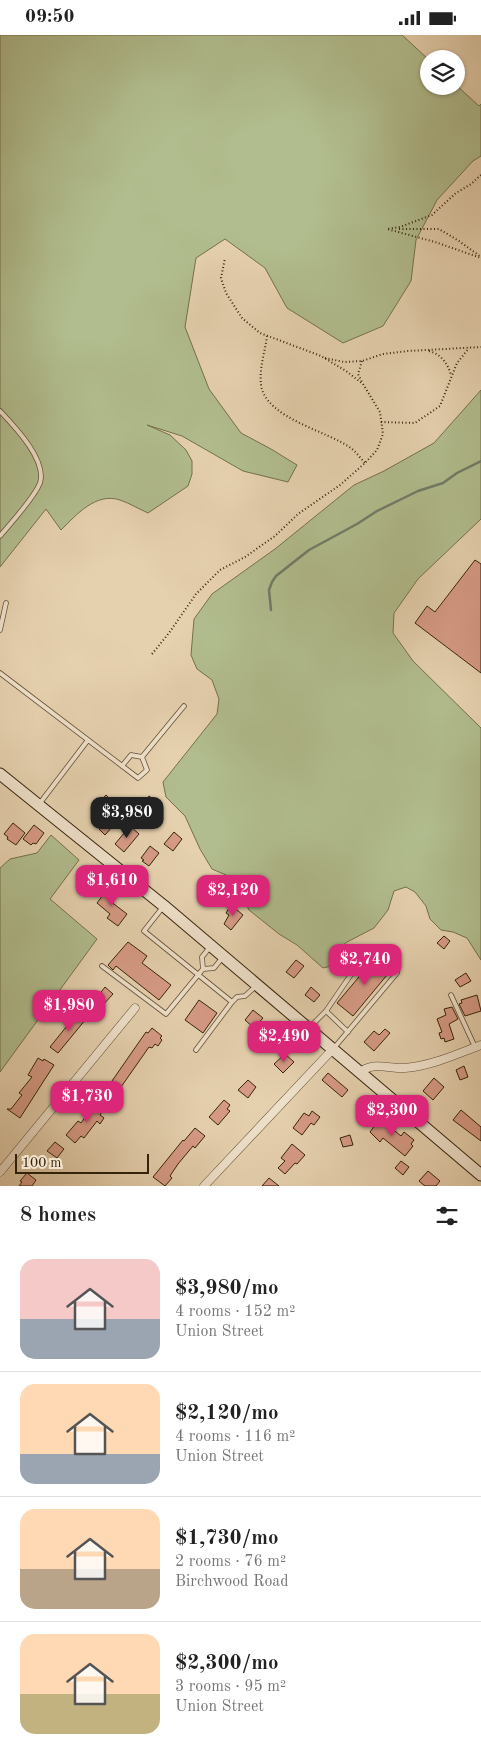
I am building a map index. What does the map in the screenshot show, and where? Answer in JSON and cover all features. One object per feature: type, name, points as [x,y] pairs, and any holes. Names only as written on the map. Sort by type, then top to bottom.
[{"type":"main road","points":[[0,774],[164,906],[481,1175]]},
{"type":"street","points":[[0,1173],[135,1008]]},
{"type":"street","points":[[360,1073],[369,1066],[403,1069],[419,1066],[478,1046]]},
{"type":"street","points":[[204,1186],[332,1050]]},
{"type":"lane","points":[[0,411],[35,454],[41,471],[37,488],[0,536]]},
{"type":"lane","points":[[0,630],[6,603]]},
{"type":"lane","points":[[0,673],[138,778],[147,770],[142,757]]},
{"type":"lane","points":[[142,757],[184,706]]},
{"type":"lane","points":[[39,805],[88,740]]},
{"type":"lane","points":[[122,766],[131,755],[142,757]]},
{"type":"lane","points":[[164,906],[144,931],[232,1002]]},
{"type":"lane","points":[[102,966],[166,1014],[203,969],[202,957],[211,946]]},
{"type":"lane","points":[[308,1029],[326,1011],[363,957],[381,954],[395,963],[397,973],[332,1050]]},
{"type":"lane","points":[[203,969],[214,968],[223,957]]},
{"type":"lane","points":[[196,1050],[232,1002],[237,997],[245,996],[257,986]]},
{"type":"lane","points":[[451,995],[478,1046]]},
{"type":"lane","points":[[326,1011],[348,1032]]},
{"type":"path","points":[[389,229],[400,227],[432,215],[456,193],[481,175]]},
{"type":"path","points":[[389,229],[387,229],[481,258]]},
{"type":"path","points":[[389,229],[439,229],[481,258]]},
{"type":"path","points":[[225,258],[221,278],[226,293],[242,318],[260,333],[323,357],[344,362],[362,361],[383,354],[481,347]]},
{"type":"path","points":[[267,336],[261,363],[261,386],[267,400],[290,418],[352,449],[365,463]]},
{"type":"path","points":[[381,422],[415,423],[440,406],[457,363],[469,348]]},
{"type":"path","points":[[426,350],[435,353],[443,359],[452,375]]},
{"type":"path","points":[[323,357],[363,384]]},
{"type":"path","points":[[152,654],[169,633],[196,593],[220,570],[245,557],[275,535],[298,514],[340,485],[365,463],[376,450],[383,434],[380,412],[358,374],[362,361]]},
{"type":"green space","points":[[0,35],[402,35],[420,52],[420,95],[465,95],[465,93],[479,106],[481,104],[481,156],[473,161],[437,200],[416,240],[411,281],[383,326],[343,343],[287,308],[265,268],[225,239],[196,258],[185,327],[209,389],[241,433],[297,465],[288,482],[243,471],[182,436],[147,425],[170,435],[186,450],[192,461],[192,474],[188,486],[148,513],[120,500],[103,499],[87,506],[61,530],[46,509],[0,567]]},
{"type":"green space","points":[[481,390],[481,519],[418,579],[394,613],[393,633],[413,661],[481,728],[481,960],[467,938],[453,932],[441,930],[430,919],[426,906],[415,892],[406,887],[394,891],[388,910],[374,928],[347,942],[338,949],[331,966],[323,968],[297,945],[279,934],[249,910],[236,883],[226,875],[212,869],[200,849],[185,816],[166,797],[163,782],[217,714],[219,699],[212,680],[197,669],[191,655],[194,619],[212,594],[275,549],[354,485],[384,471],[434,443]]},
{"type":"green space","points":[[51,835],[79,860],[50,899],[97,939],[0,1072],[0,868],[10,859],[37,853]]},
{"type":"building","points":[[475,560],[481,564],[481,673],[415,623],[427,606],[435,612]]},
{"type":"building","points":[[106,795],[112,801],[110,804],[119,812],[111,822],[95,807]]},
{"type":"building","points":[[149,796],[159,804],[150,816],[143,810],[146,807],[143,804]]},
{"type":"building","points":[[106,821],[112,827],[105,835],[99,829]]},
{"type":"building","points":[[13,823],[25,833],[16,845],[7,839],[8,837],[4,834]]},
{"type":"building","points":[[34,825],[44,833],[36,844],[33,843],[31,845],[23,839]]},
{"type":"building","points":[[130,826],[139,834],[124,852],[115,844]]},
{"type":"building","points":[[174,832],[182,839],[173,851],[164,844]]},
{"type":"building","points":[[150,846],[159,853],[149,866],[141,858]]},
{"type":"building","points":[[89,873],[96,879],[85,895],[77,889]]},
{"type":"building","points":[[109,887],[116,893],[110,901],[127,914],[118,926],[107,918],[110,914],[97,903]]},
{"type":"building","points":[[231,905],[243,915],[231,930],[224,924],[229,915],[226,913]]},
{"type":"building","points":[[444,936],[450,941],[444,949],[437,943]]},
{"type":"building","points":[[128,942],[147,956],[142,963],[171,985],[159,1000],[116,966],[113,970],[108,965]]},
{"type":"building","points":[[379,958],[392,969],[353,1016],[337,1003],[374,959]]},
{"type":"building","points":[[296,960],[304,966],[294,978],[286,972]]},
{"type":"building","points":[[466,973],[471,981],[460,987],[455,980]]},
{"type":"building","points":[[105,987],[113,994],[101,1007],[94,1001]]},
{"type":"building","points":[[311,987],[320,995],[314,1002],[305,995]]},
{"type":"building","points":[[477,995],[481,1011],[465,1016],[459,1004],[462,1003],[461,1000]]},
{"type":"building","points":[[199,1000],[217,1013],[203,1033],[185,1020]]},
{"type":"building","points":[[452,1007],[458,1019],[449,1024],[454,1039],[445,1042],[444,1038],[441,1039],[439,1033],[442,1032],[437,1019],[446,1015],[444,1009]]},
{"type":"building","points":[[253,1010],[263,1018],[254,1028],[245,1020]]},
{"type":"building","points":[[79,1011],[86,1019],[58,1053],[50,1047]]},
{"type":"building","points":[[275,1027],[285,1034],[278,1044],[268,1036]]},
{"type":"building","points":[[152,1028],[162,1036],[160,1038],[162,1040],[158,1046],[155,1044],[152,1048],[149,1047],[114,1097],[105,1091],[146,1032],[148,1033]]},
{"type":"building","points":[[385,1029],[390,1033],[374,1051],[364,1042],[374,1031],[379,1035]]},
{"type":"building","points":[[285,1054],[294,1062],[283,1073],[274,1064]]},
{"type":"building","points":[[38,1058],[54,1065],[20,1118],[7,1109],[11,1109],[22,1095],[19,1093],[32,1077],[28,1075]]},
{"type":"building","points":[[464,1066],[468,1077],[460,1080],[456,1070]]},
{"type":"building","points":[[328,1073],[348,1090],[342,1097],[322,1080]]},
{"type":"building","points":[[434,1078],[444,1087],[433,1100],[423,1091]]},
{"type":"building","points":[[248,1080],[256,1087],[248,1098],[238,1090]]},
{"type":"building","points":[[224,1100],[230,1105],[227,1109],[230,1111],[218,1125],[209,1117]]},
{"type":"building","points":[[97,1101],[105,1107],[100,1115],[104,1118],[100,1124],[97,1121],[84,1138],[81,1136],[75,1143],[66,1135],[78,1121],[81,1123]]},
{"type":"building","points":[[461,1110],[481,1127],[481,1141],[453,1120]]},
{"type":"building","points":[[312,1111],[320,1117],[314,1125],[311,1123],[302,1135],[293,1128],[304,1113],[309,1116]]},
{"type":"building","points":[[380,1118],[384,1118],[391,1124],[389,1126],[401,1136],[404,1132],[414,1140],[411,1144],[413,1146],[405,1156],[383,1138],[380,1142],[370,1132]]},
{"type":"building","points":[[195,1128],[205,1136],[195,1148],[193,1146],[178,1164],[170,1176],[172,1178],[165,1186],[153,1177]]},
{"type":"building","points":[[350,1135],[353,1145],[343,1147],[340,1138]]},
{"type":"building","points":[[55,1142],[64,1149],[57,1158],[47,1151]]},
{"type":"building","points":[[292,1144],[305,1155],[285,1174],[278,1168],[285,1161],[281,1158]]},
{"type":"building","points":[[401,1161],[409,1167],[403,1175],[395,1168]]},
{"type":"building","points":[[428,1171],[440,1181],[436,1186],[425,1186],[419,1181]]},
{"type":"building","points":[[27,1173],[36,1180],[32,1186],[19,1186],[22,1182],[20,1181]]},
{"type":"building","points":[[269,1178],[279,1186],[262,1186]]},
{"type":"waterway","points":[[271,610],[269,590],[272,582],[276,576],[309,550],[377,511],[418,491],[443,483],[457,473],[481,461]]}]
